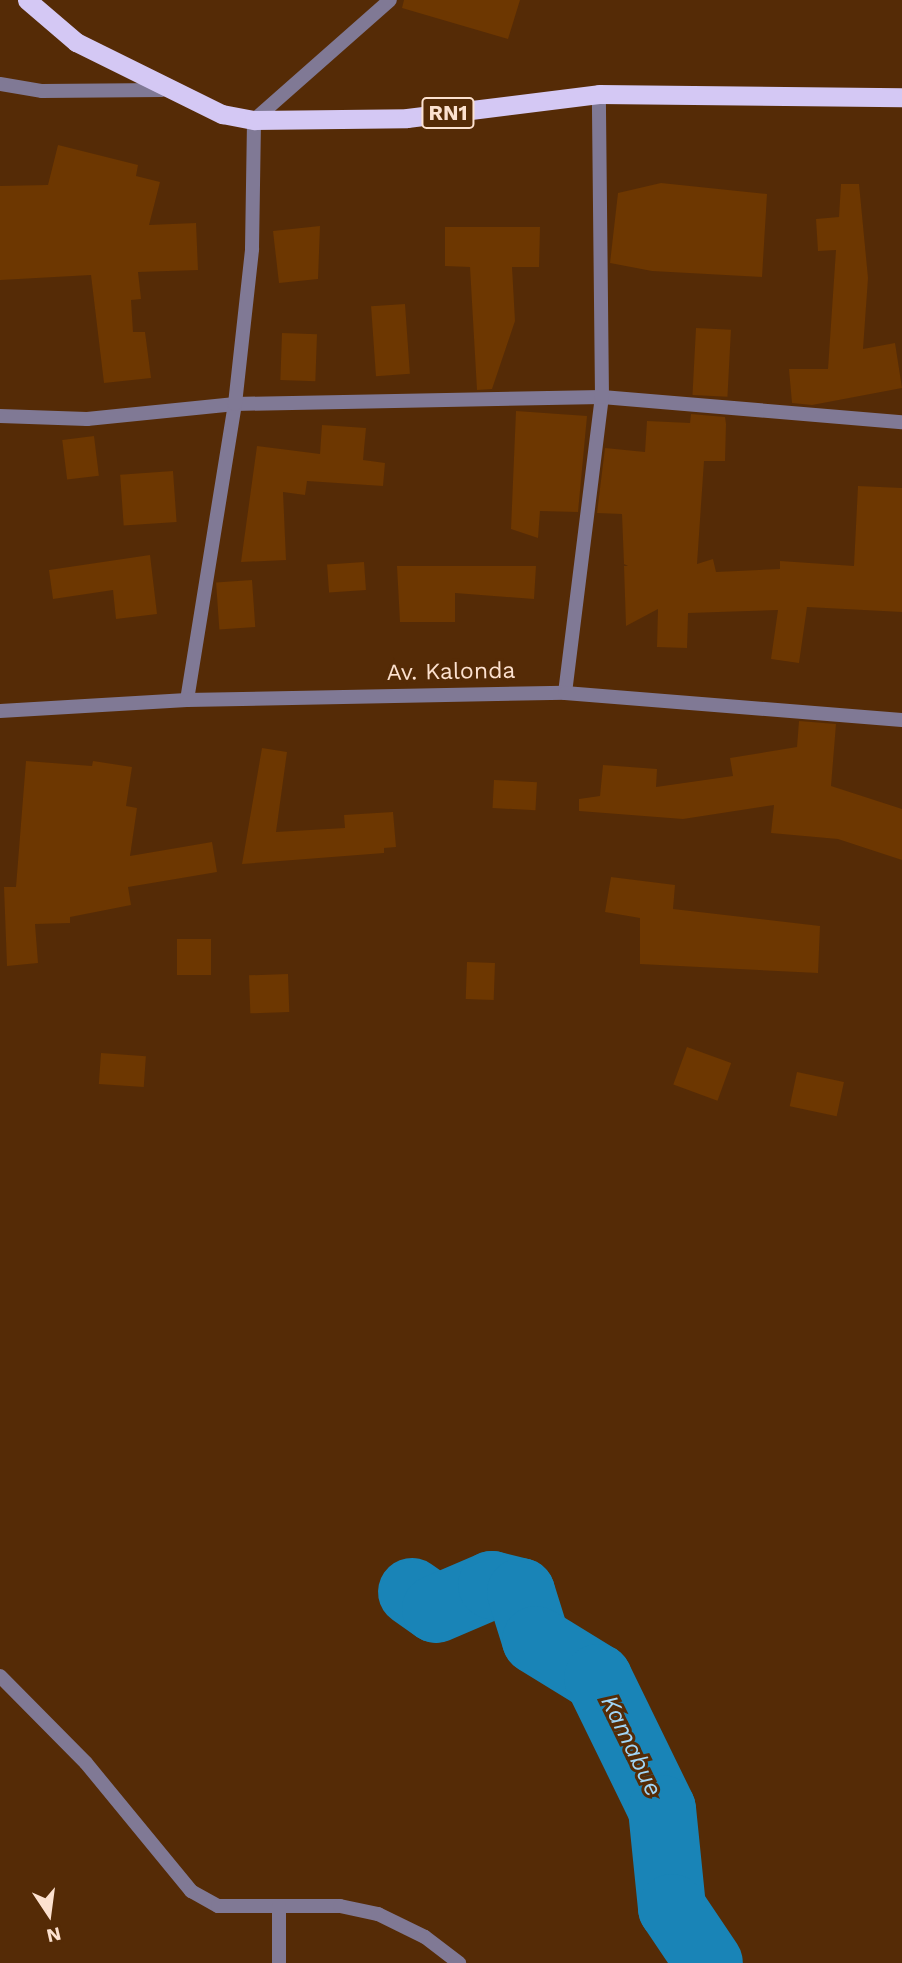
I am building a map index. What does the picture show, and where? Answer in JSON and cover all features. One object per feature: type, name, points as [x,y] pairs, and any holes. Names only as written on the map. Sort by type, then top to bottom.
[{"type":"highway","name":"RN1","points":[[27,0],[76,42],[222,114],[254,120],[407,118],[599,94],[902,97]]},
{"type":"street","points":[[187,700],[235,404],[252,249],[254,120],[390,0]]},
{"type":"street","points":[[0,84],[79,92],[151,87],[180,94]]},
{"type":"street","points":[[565,693],[602,397],[599,94]]},
{"type":"street","points":[[0,416],[87,419],[235,404],[602,397],[902,422]]},
{"type":"street","name":"Av. Kalonda","points":[[0,710],[187,700],[565,693],[902,720]]},
{"type":"street","points":[[0,1676],[86,1763],[191,1891],[218,1906],[340,1906],[378,1914],[425,1937],[459,1963]]},
{"type":"street","points":[[279,1906],[279,1963]]},
{"type":"building","points":[[404,0],[520,0],[508,39],[402,8]]},
{"type":"building","points":[[58,145],[138,165],[136,176],[160,182],[149,225],[196,223],[198,270],[138,272],[141,299],[131,300],[133,332],[145,332],[151,378],[104,383],[91,275],[0,280],[0,186],[48,185]]},
{"type":"building","points":[[661,183],[767,194],[762,277],[652,271],[610,263],[618,193]]},
{"type":"building","points":[[841,184],[859,184],[868,278],[863,349],[895,343],[902,388],[812,405],[792,403],[789,369],[828,369],[836,250],[818,251],[816,219],[839,217]]},
{"type":"building","points":[[320,226],[318,279],[279,283],[273,231]]},
{"type":"building","points":[[445,227],[540,227],[539,267],[512,267],[515,321],[492,389],[477,390],[470,267],[445,266]]},
{"type":"building","points":[[405,304],[410,374],[376,376],[371,306]]},
{"type":"building","points":[[696,328],[731,330],[727,397],[692,395]]},
{"type":"building","points":[[282,333],[317,334],[315,381],[280,380]]},
{"type":"building","points":[[516,411],[587,416],[578,512],[540,511],[538,538],[511,529]]},
{"type":"building","points":[[691,414],[725,417],[726,424],[725,461],[704,461],[697,564],[713,559],[716,572],[780,569],[780,561],[854,566],[858,486],[902,488],[902,612],[807,607],[799,663],[771,659],[778,610],[688,613],[687,648],[657,647],[658,609],[626,626],[624,566],[628,566],[624,564],[622,514],[597,513],[605,448],[645,452],[647,421],[690,423]]},
{"type":"building","points":[[322,425],[366,428],[363,460],[385,463],[383,486],[307,481],[305,495],[283,492],[286,560],[241,562],[257,446],[320,454]]},
{"type":"building","points":[[94,436],[99,476],[67,480],[62,440]]},
{"type":"building","points":[[173,471],[177,522],[124,526],[120,475]]},
{"type":"building","points":[[150,555],[157,614],[116,619],[113,590],[53,599],[49,570]]},
{"type":"building","points":[[364,562],[366,590],[329,593],[327,565]]},
{"type":"building","points":[[397,566],[536,566],[534,599],[455,593],[455,622],[400,622]]},
{"type":"building","points":[[252,580],[255,627],[219,629],[216,583]]},
{"type":"building","points":[[799,721],[836,724],[831,786],[902,809],[902,860],[838,839],[771,833],[774,805],[683,819],[579,811],[579,799],[600,796],[603,765],[657,769],[656,787],[733,776],[730,758],[797,747]]},
{"type":"building","points":[[262,748],[287,752],[276,832],[345,828],[344,815],[393,812],[396,847],[384,848],[384,853],[242,864]]},
{"type":"building","points":[[26,761],[92,766],[93,761],[132,767],[126,806],[137,808],[130,856],[212,842],[217,872],[128,887],[131,905],[70,917],[70,923],[35,924],[38,963],[7,966],[4,887],[16,887]]},
{"type":"building","points":[[494,780],[537,782],[535,810],[493,808]]},
{"type":"building","points":[[611,877],[675,885],[673,909],[820,926],[818,973],[640,964],[640,918],[605,912]]},
{"type":"building","points":[[177,939],[211,939],[211,975],[177,975]]},
{"type":"building","points":[[467,962],[495,963],[494,1000],[466,999]]},
{"type":"building","points":[[288,974],[289,1012],[250,1013],[249,975]]},
{"type":"building","points":[[687,1047],[731,1063],[717,1101],[673,1085]]},
{"type":"building","points":[[101,1053],[146,1056],[144,1087],[99,1084]]},
{"type":"building","points":[[797,1072],[844,1082],[837,1116],[790,1106]]},
{"type":"waterway","name":"Kamabue","points":[[412,1592],[436,1609],[492,1585],[521,1592],[536,1640],[598,1678],[662,1809],[672,1908],[709,1963]]}]
